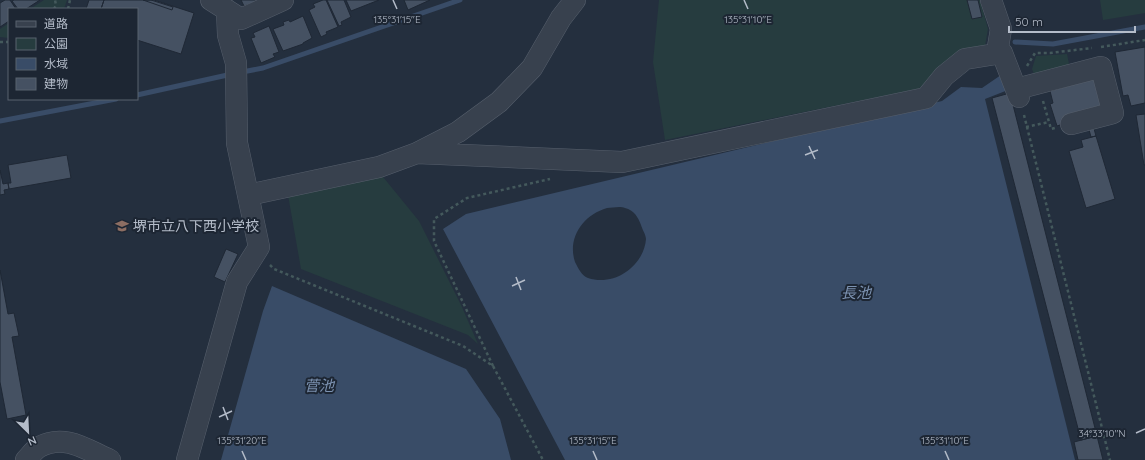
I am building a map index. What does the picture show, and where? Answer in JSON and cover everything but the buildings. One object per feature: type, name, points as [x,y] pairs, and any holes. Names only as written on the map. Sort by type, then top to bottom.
[{"type":"street","points":[[219,5],[241,19],[283,0]]},
{"type":"street","points":[[248,196],[378,167],[418,153],[458,132],[499,102],[532,68],[561,18],[574,0]]},
{"type":"street","points":[[991,0],[1001,29],[998,47],[1002,53],[1018,93],[1101,68],[1113,113],[1071,124]]},
{"type":"street","points":[[187,460],[237,282],[257,250],[237,143],[236,63],[219,5]]},
{"type":"street","points":[[418,153],[622,162],[926,98],[944,76],[965,59],[1002,53]]},
{"type":"street","points":[[26,460],[38,448],[50,443],[66,441],[110,460]]},
{"type":"path","points":[[1035,53],[1050,53],[1104,47],[1145,40]]},
{"type":"path","points":[[1018,93],[1110,460]]},
{"type":"path","points":[[1026,127],[1049,122]]},
{"type":"path","points":[[543,460],[493,366],[434,241],[434,218],[467,198],[552,178]]},
{"type":"path","points":[[257,250],[274,269],[463,346],[493,366]]},
{"type":"green space","points":[[44,0],[67,0],[64,8],[32,8]]},
{"type":"green space","points":[[659,0],[980,0],[988,29],[985,46],[937,75],[918,89],[665,140],[653,62]]},
{"type":"green space","points":[[1100,0],[1145,0],[1145,13],[1103,20]]},
{"type":"green space","points":[[8,24],[8,38],[0,37],[0,29]]},
{"type":"green space","points":[[1067,54],[1070,69],[1036,80],[1032,69],[1036,56]]},
{"type":"green space","points":[[379,172],[419,221],[462,307],[478,344],[468,335],[301,269],[288,195]]},
{"type":"water","name":"長池","points":[[1001,75],[1008,90],[985,99],[1075,460],[565,460],[443,229],[466,214],[942,101],[961,87],[982,88]],"holes":[[[623,207],[631,210],[640,222],[646,239],[644,249],[634,266],[617,277],[608,280],[598,280],[588,278],[582,274],[575,262],[573,244],[575,236],[584,222],[598,211],[607,208]]]},
{"type":"water","name":"菅池","points":[[272,286],[466,369],[500,419],[511,460],[221,460],[263,311]]},
{"type":"waterway","points":[[242,72],[263,68],[460,0]]},
{"type":"waterway","points":[[1015,42],[1053,44],[1145,27]]},
{"type":"waterway","points":[[138,95],[232,74]]},
{"type":"waterway","points":[[0,121],[111,100]]},
{"type":"place","name":"堺市立八下西小学校","points":[[122,226]]}]
